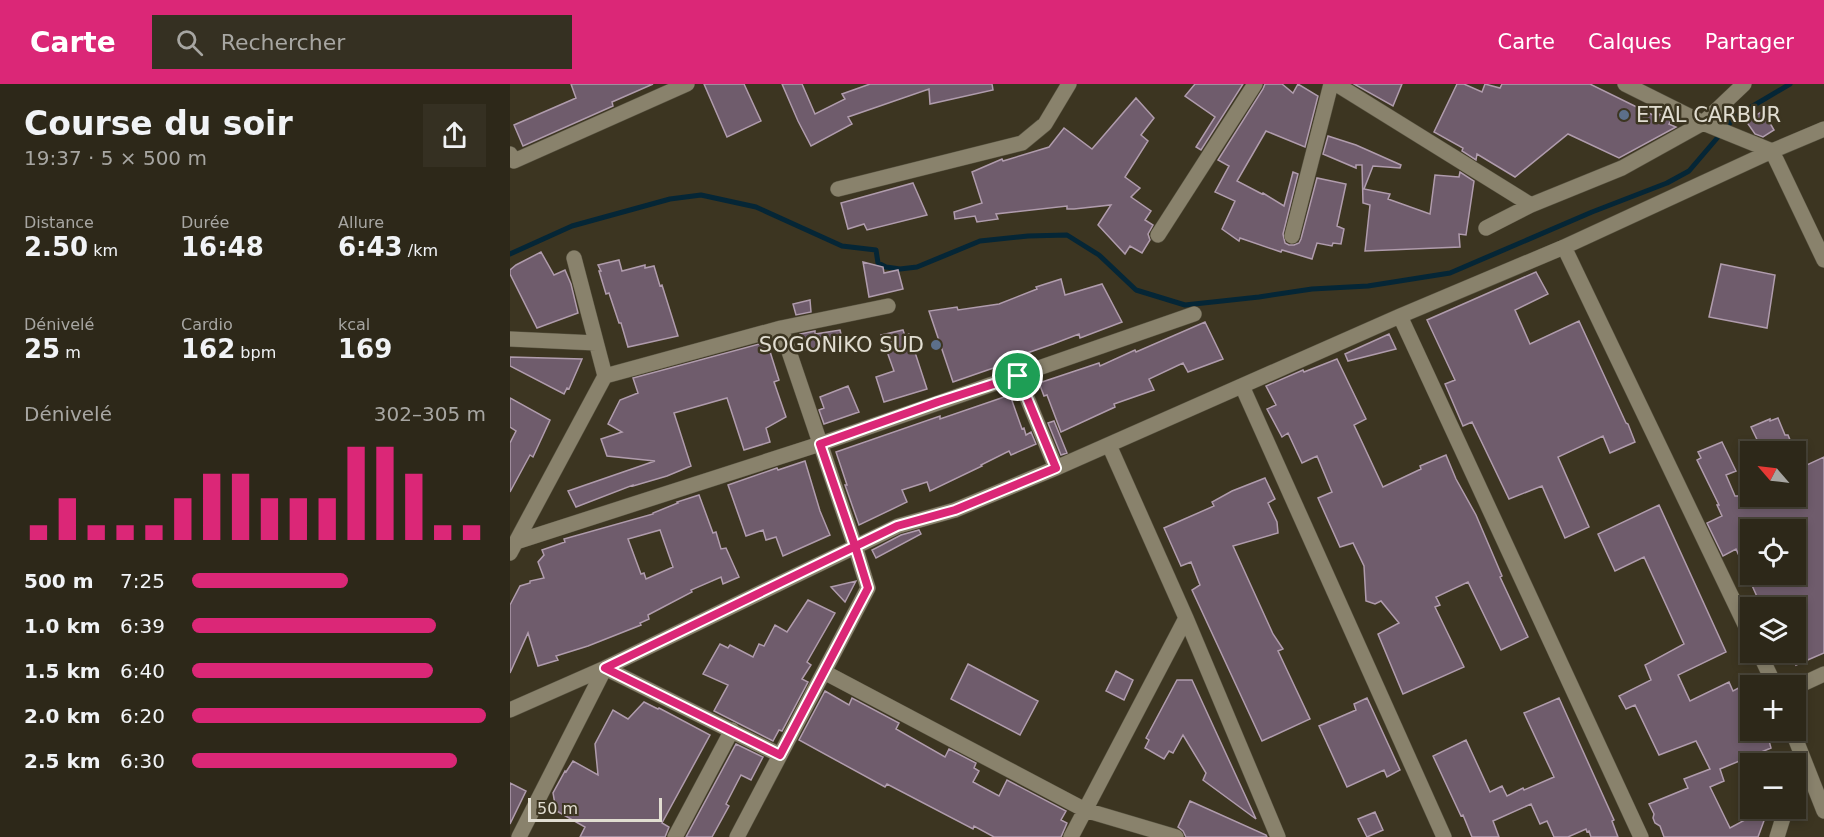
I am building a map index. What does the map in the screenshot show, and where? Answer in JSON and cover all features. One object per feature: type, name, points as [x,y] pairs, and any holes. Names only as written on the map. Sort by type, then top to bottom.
[{"type":"street","points":[[510,154],[514,161],[687,84]]},
{"type":"street","points":[[838,189],[1023,143],[1045,124],[1070,84]]},
{"type":"street","points":[[1158,235],[1255,84]]},
{"type":"street","points":[[1292,236],[1330,84]]},
{"type":"street","points":[[1336,84],[1531,206]]},
{"type":"street","points":[[1625,84],[1703,123],[1766,149],[1824,260]]},
{"type":"street","points":[[1486,228],[1531,206],[1622,168],[1703,123],[1744,84]]},
{"type":"street","points":[[510,710],[605,668],[897,526],[955,510],[1056,468],[1400,316],[1564,247],[1766,149],[1824,129]]},
{"type":"street","points":[[1564,247],[1740,614]]},
{"type":"street","points":[[513,547],[605,376],[574,258]]},
{"type":"street","points":[[605,376],[781,328],[888,306]]},
{"type":"street","points":[[513,547],[820,444],[1194,314]]},
{"type":"street","points":[[1400,316],[1641,837]]},
{"type":"street","points":[[737,837],[868,588],[781,328]]},
{"type":"street","points":[[510,339],[596,343]]},
{"type":"street","points":[[1018,376],[1056,468]]},
{"type":"street","points":[[1242,386],[1444,837]]},
{"type":"street","points":[[1109,445],[1186,618],[1278,837]]},
{"type":"street","points":[[1071,837],[1186,618]]},
{"type":"street","points":[[605,668],[780,755]]},
{"type":"street","points":[[519,834],[605,668]]},
{"type":"street","points":[[824,672],[1085,810],[1176,837]]},
{"type":"street","points":[[1806,682],[1824,674]]},
{"type":"street","points":[[675,837],[732,730]]},
{"type":"street","points":[[1806,768],[1824,811]]},
{"type":"street","points":[[1777,837],[1783,819]]},
{"type":"building","points":[[571,84],[653,84],[612,102],[613,106],[523,146],[514,125],[576,98]]},
{"type":"building","points":[[704,84],[744,84],[761,121],[727,137]]},
{"type":"building","points":[[782,84],[802,84],[815,114],[845,99],[842,94],[870,84],[992,84],[993,90],[930,104],[929,89],[848,117],[852,124],[811,146]]},
{"type":"building","points":[[1195,84],[1243,84],[1201,150],[1196,147],[1215,117],[1185,96]]},
{"type":"building","points":[[1265,84],[1282,84],[1293,93],[1298,84],[1318,96],[1305,147],[1266,131],[1237,181],[1284,206],[1293,172],[1298,174],[1283,234],[1285,243],[1294,245],[1301,239],[1317,178],[1346,184],[1337,226],[1344,229],[1341,244],[1333,243],[1332,246],[1317,243],[1312,259],[1282,250],[1281,252],[1240,238],[1239,241],[1222,229],[1235,201],[1215,192],[1229,166],[1218,160]]},
{"type":"building","points":[[1354,84],[1402,84],[1393,106]]},
{"type":"building","points":[[1457,84],[1464,84],[1482,92],[1485,84],[1500,88],[1502,84],[1590,84],[1657,117],[1659,114],[1671,120],[1669,124],[1676,127],[1619,158],[1568,134],[1515,177],[1477,154],[1476,160],[1462,151],[1463,148],[1434,132]]},
{"type":"building","points":[[1136,98],[1154,118],[1141,135],[1148,141],[1125,177],[1140,188],[1131,197],[1151,211],[1145,220],[1153,225],[1148,234],[1150,240],[1142,253],[1130,246],[1125,254],[1098,225],[1111,205],[1074,209],[1067,209],[1067,206],[996,214],[998,219],[977,222],[975,216],[955,219],[954,212],[982,203],[972,172],[1002,159],[1003,161],[1049,147],[1064,128],[1092,149]]},
{"type":"building","points":[[1763,111],[1774,130],[1763,137],[1755,134],[1746,121]]},
{"type":"building","points":[[1328,136],[1356,145],[1401,165],[1400,168],[1373,166],[1364,189],[1390,194],[1388,199],[1430,214],[1435,175],[1459,177],[1460,172],[1474,181],[1466,235],[1459,234],[1460,247],[1365,251],[1370,205],[1363,203],[1362,165],[1356,165],[1356,168],[1323,154]]},
{"type":"building","points":[[913,183],[927,215],[867,230],[864,224],[848,229],[841,203]]},
{"type":"building","points":[[541,252],[554,275],[565,270],[578,313],[537,328],[510,270]]},
{"type":"building","points":[[619,260],[622,271],[645,265],[645,268],[654,266],[678,336],[628,347],[609,293],[606,294],[598,265]]},
{"type":"building","points":[[863,262],[883,267],[884,273],[898,270],[903,289],[869,297]]},
{"type":"building","points":[[1721,264],[1775,275],[1767,328],[1709,317]]},
{"type":"building","points":[[1536,272],[1548,294],[1515,310],[1530,344],[1579,321],[1635,442],[1610,453],[1603,436],[1558,457],[1589,527],[1565,538],[1542,486],[1509,499],[1472,422],[1463,426],[1445,384],[1455,380],[1427,320]]},
{"type":"building","points":[[1061,279],[1065,295],[1102,284],[1122,322],[1080,338],[1079,334],[953,382],[929,311],[957,307],[958,310],[999,304],[1037,289],[1036,287]]},
{"type":"building","points":[[810,300],[811,312],[796,315],[793,304]]},
{"type":"building","points":[[1205,322],[1223,359],[1188,372],[1183,363],[1149,379],[1154,390],[1114,404],[1115,407],[1061,432],[1047,395],[1044,396],[1039,383],[1099,363],[1100,366]]},
{"type":"building","points":[[840,330],[843,343],[804,350],[800,334]]},
{"type":"building","points":[[903,330],[905,336],[909,334],[927,389],[884,402],[876,377],[894,371],[881,335]]},
{"type":"building","points":[[1389,334],[1396,349],[1348,361],[1345,354]]},
{"type":"building","points":[[767,342],[779,380],[774,382],[786,417],[766,428],[770,442],[744,450],[727,398],[674,413],[691,466],[576,507],[568,491],[655,461],[607,456],[601,439],[622,432],[608,424],[620,400],[638,393],[633,378]]},
{"type":"building","points":[[510,357],[582,359],[569,389],[567,388],[564,394],[510,366]]},
{"type":"building","points":[[1337,359],[1366,419],[1354,425],[1383,487],[1421,469],[1420,466],[1446,455],[1476,515],[1502,576],[1500,577],[1528,637],[1501,650],[1468,582],[1436,597],[1440,605],[1435,607],[1464,667],[1403,694],[1378,634],[1399,623],[1381,601],[1375,604],[1366,601],[1364,566],[1353,543],[1340,547],[1318,498],[1332,492],[1317,456],[1302,463],[1288,433],[1282,437],[1267,409],[1276,405],[1266,386],[1303,370],[1304,372]]},
{"type":"building","points":[[848,386],[859,412],[824,424],[819,410],[824,408],[820,397]]},
{"type":"building","points":[[1010,395],[1022,429],[1024,428],[1026,435],[1031,432],[1036,444],[1011,455],[1009,451],[930,491],[927,482],[902,490],[907,502],[859,525],[836,452],[940,416],[940,419]]},
{"type":"building","points":[[510,398],[550,420],[533,457],[530,455],[510,492],[510,443],[516,431],[510,427]]},
{"type":"building","points":[[1778,418],[1785,435],[1788,435],[1790,441],[1758,441],[1751,427],[1770,419],[1770,421]]},
{"type":"building","points":[[1054,421],[1067,453],[1061,455],[1048,423]]},
{"type":"building","points":[[1722,442],[1736,471],[1726,475],[1735,496],[1740,496],[1740,507],[1806,507],[1806,465],[1824,457],[1824,653],[1806,661],[1806,597],[1757,597],[1752,585],[1806,585],[1806,519],[1740,519],[1740,558],[1736,549],[1723,556],[1707,523],[1722,516],[1697,460],[1701,458],[1698,452]]},
{"type":"building","points":[[805,461],[830,535],[783,556],[776,537],[766,540],[763,530],[746,536],[728,485]]},
{"type":"building","points":[[1265,478],[1275,499],[1268,503],[1277,522],[1278,533],[1233,546],[1273,634],[1283,649],[1278,651],[1310,719],[1262,741],[1192,590],[1200,585],[1191,562],[1181,566],[1164,528],[1214,506],[1212,502],[1232,491]]},
{"type":"building","points":[[699,495],[713,533],[716,532],[721,549],[726,548],[739,577],[723,584],[721,577],[691,590],[692,592],[648,615],[649,619],[640,623],[641,625],[556,656],[558,660],[538,666],[528,633],[510,673],[510,605],[520,586],[544,578],[538,562],[544,555],[542,550],[565,542],[564,539],[653,514],[677,502]],"holes":[[[660,530],[673,567],[646,579],[644,573],[641,574],[628,539]]]},
{"type":"building","points":[[1659,505],[1726,652],[1678,675],[1690,701],[1729,682],[1733,691],[1740,687],[1740,741],[1769,741],[1771,748],[1759,753],[1740,753],[1740,761],[1720,769],[1724,781],[1710,787],[1730,828],[1747,819],[1765,819],[1758,837],[1664,837],[1660,826],[1655,823],[1649,804],[1688,788],[1684,779],[1710,769],[1696,741],[1659,755],[1635,705],[1626,709],[1619,696],[1651,680],[1645,665],[1684,644],[1644,557],[1615,571],[1598,534]]},
{"type":"building","points":[[919,530],[921,534],[876,558],[872,550],[901,535]]},
{"type":"building","points":[[856,581],[845,602],[831,587]]},
{"type":"building","points":[[808,600],[835,613],[807,662],[811,665],[802,679],[808,682],[782,731],[779,730],[773,741],[714,711],[728,685],[703,674],[720,644],[728,648],[730,645],[753,657],[759,644],[764,646],[775,625],[787,632]]},
{"type":"building","points":[[968,664],[1038,701],[1020,735],[951,699]]},
{"type":"building","points":[[1116,671],[1133,680],[1124,700],[1106,691]]},
{"type":"building","points":[[1177,680],[1192,680],[1256,819],[1203,780],[1206,773],[1183,735],[1173,753],[1169,751],[1164,759],[1145,748],[1149,740],[1146,738]]},
{"type":"building","points":[[825,691],[849,705],[852,698],[899,723],[896,729],[945,757],[949,749],[976,763],[974,768],[979,771],[973,782],[999,796],[1007,780],[1066,811],[1061,820],[1067,823],[1061,837],[994,837],[974,826],[973,829],[887,784],[885,787],[799,740]]},
{"type":"building","points":[[1367,698],[1400,770],[1387,777],[1384,770],[1347,787],[1319,726],[1356,710],[1354,704]]},
{"type":"building","points":[[1559,698],[1614,820],[1612,821],[1618,837],[1591,837],[1586,829],[1568,837],[1554,837],[1547,821],[1540,824],[1531,804],[1493,821],[1499,837],[1472,837],[1433,756],[1466,740],[1490,792],[1502,786],[1507,796],[1554,777],[1524,713]]},
{"type":"building","points":[[644,702],[710,735],[662,823],[669,827],[665,837],[580,837],[585,827],[555,810],[553,793],[573,761],[598,775],[595,744],[613,710],[628,719]]},
{"type":"building","points":[[736,744],[763,757],[751,780],[741,775],[726,804],[729,806],[712,837],[686,837]]},
{"type":"building","points":[[510,783],[526,791],[510,824]]},
{"type":"building","points":[[1190,801],[1267,837],[1186,837],[1178,827]]},
{"type":"building","points":[[1375,812],[1383,830],[1367,837],[1358,819]]},
{"type":"waterway","points":[[510,254],[572,226],[670,199],[701,195],[756,207],[842,246],[876,250],[878,263],[900,269],[917,267],[980,241],[1067,235],[1099,255],[1136,290],[1185,305],[1312,289],[1368,286],[1450,273],[1592,212],[1667,183],[1689,171],[1736,116],[1790,84]]},
{"type":"place","name":"ETAL CARBUR","points":[[1624,115]]},
{"type":"place","name":"SOGONIKO SUD","points":[[936,345]]},
{"type":"route","points":[[1018,376],[820,444],[855,546],[868,588],[780,755],[605,668],[855,546],[897,526],[955,510],[1056,468],[1018,376]]}]
